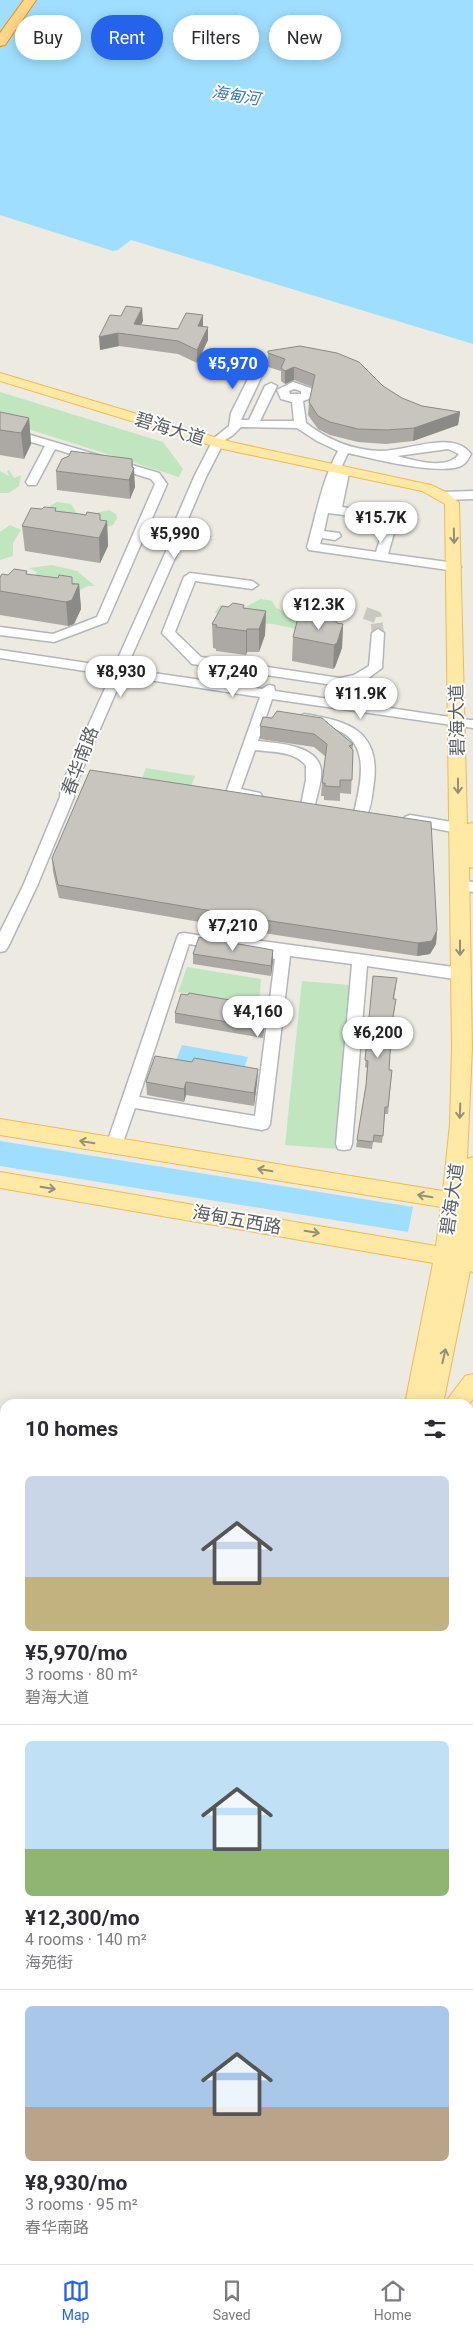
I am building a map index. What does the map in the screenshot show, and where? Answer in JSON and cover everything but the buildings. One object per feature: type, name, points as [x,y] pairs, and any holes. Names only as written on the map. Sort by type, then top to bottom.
[{"type":"highway","points":[[0,23],[16,0]]},
{"type":"highway","points":[[0,42],[30,0]]},
{"type":"main road","name":"碧海大道","points":[[0,371],[215,440]]},
{"type":"main road","name":"碧海大道","points":[[0,377],[215,440],[341,464],[461,498]]},
{"type":"main road","name":"碧海大道","points":[[461,498],[452,503],[473,862]]},
{"type":"main road","name":"碧海大道","points":[[461,498],[464,720],[458,828],[466,881],[460,974],[460,1124],[465,1203]]},
{"type":"main road","points":[[0,1128],[465,1203]]},
{"type":"main road","name":"碧海大道","points":[[433,1399],[447,1343],[465,1203],[473,1165]]},
{"type":"main road","name":"海甸五西路","points":[[0,1180],[405,1248],[459,1261]]},
{"type":"main road","name":"碧海大道","points":[[417,1399],[436,1316],[459,1261]]},
{"type":"main road","points":[[459,1399],[473,1383]]},
{"type":"street","points":[[215,440],[229,433],[234,425],[236,413],[261,365]]},
{"type":"street","points":[[253,423],[271,386]]},
{"type":"street","points":[[297,399],[300,424]]},
{"type":"street","points":[[234,425],[253,423],[300,424],[321,440],[341,464],[338,485],[334,490],[336,507],[325,509]]},
{"type":"street","points":[[0,428],[155,476],[161,482],[161,487],[102,619],[54,638],[0,631]]},
{"type":"street","name":"春华南路","points":[[0,926],[21,885],[159,572],[173,549],[173,541],[215,440]]},
{"type":"street","points":[[32,482],[51,445]]},
{"type":"street","points":[[341,464],[378,454],[448,445],[460,449],[465,454],[459,463],[450,467],[418,464],[378,454]]},
{"type":"street","points":[[378,454],[414,457],[443,454]]},
{"type":"street","points":[[325,509],[312,545],[315,548],[455,567]]},
{"type":"street","points":[[325,509],[380,516],[390,526],[381,558]]},
{"type":"street","points":[[316,533],[335,536]]},
{"type":"street","points":[[159,572],[252,585]]},
{"type":"street","points":[[190,576],[168,633],[197,661],[292,676],[346,682],[368,674],[377,666],[378,633]]},
{"type":"street","points":[[368,674],[369,647]]},
{"type":"street","points":[[0,650],[115,669]]},
{"type":"street","points":[[0,654],[464,720]]},
{"type":"street","name":"春华南路","points":[[0,948],[30,886],[67,797],[68,786],[115,669]]},
{"type":"street","points":[[286,694],[292,676]]},
{"type":"street","points":[[268,691],[234,791],[270,798]]},
{"type":"street","points":[[260,713],[334,722],[346,726],[360,738],[365,746],[368,814],[342,810]]},
{"type":"street","points":[[249,745],[300,753],[309,759],[314,766],[301,803],[324,807]]},
{"type":"street","points":[[392,818],[458,828]]},
{"type":"street","points":[[114,1146],[184,938],[460,974]]},
{"type":"street","points":[[173,988],[189,938]]},
{"type":"street","points":[[129,1100],[262,1124],[283,955],[189,938]]},
{"type":"street","points":[[344,1144],[360,960]]},
{"type":"green space","points":[[0,392],[163,442],[183,469],[179,477],[0,420]]},
{"type":"green space","points":[[9,470],[14,478],[21,475],[19,486],[9,493],[0,493],[0,471],[9,476],[7,471]]},
{"type":"green space","points":[[57,502],[71,504],[76,512],[83,516],[109,510],[116,514],[117,518],[113,525],[99,530],[47,522],[52,508],[50,506]]},
{"type":"green space","points":[[10,525],[21,530],[13,543],[13,556],[0,560],[0,532]]},
{"type":"green space","points":[[52,565],[77,571],[95,586],[88,586],[76,592],[32,582],[37,572],[29,568]]},
{"type":"green space","points":[[261,599],[272,601],[276,608],[285,611],[307,603],[316,604],[321,607],[320,615],[325,619],[296,629],[274,624],[248,623],[218,615],[215,612],[220,605],[243,608]]},
{"type":"green space","points":[[146,768],[195,776],[190,789],[141,782]]},
{"type":"green space","points":[[187,967],[261,979],[259,1006],[178,992]]},
{"type":"green space","points":[[302,981],[350,985],[338,1149],[285,1145]]},
{"type":"water","name":"海甸河","points":[[0,0],[473,0],[473,344],[131,240],[118,250],[113,251],[0,215]]},
{"type":"water","points":[[182,1045],[248,1057],[243,1072],[176,1060]]},
{"type":"water","points":[[0,1141],[413,1207],[408,1232],[0,1166]]},
{"type":"tunnel","points":[[365,613],[376,617],[378,633]]}]
